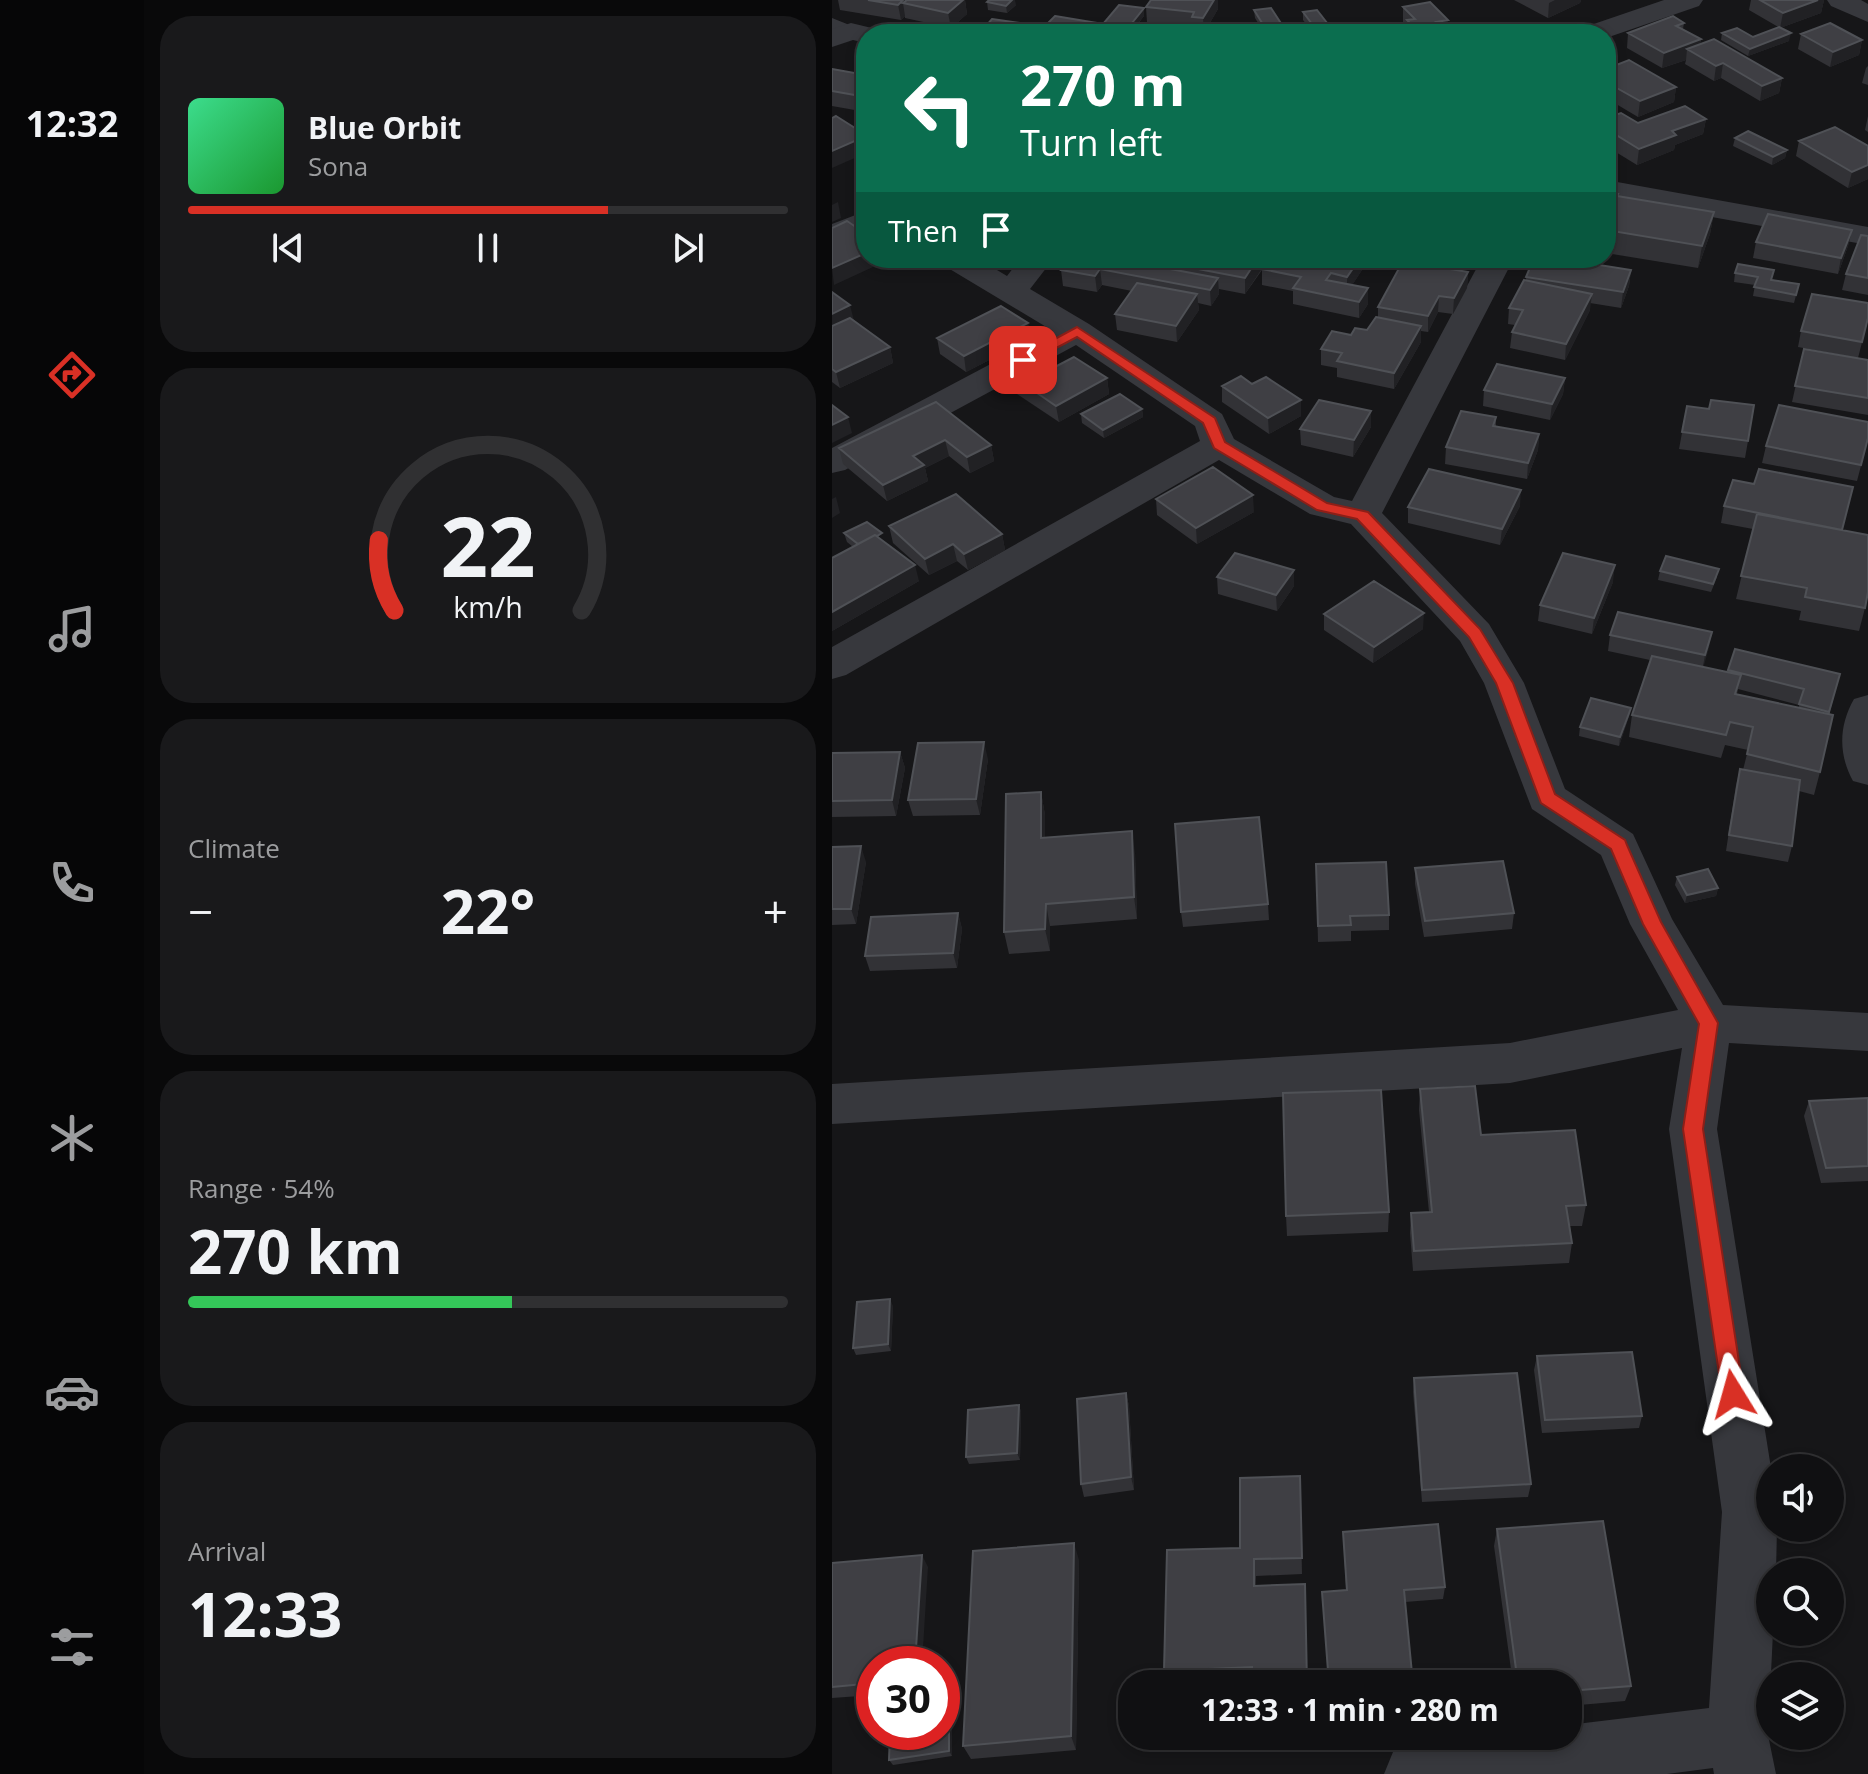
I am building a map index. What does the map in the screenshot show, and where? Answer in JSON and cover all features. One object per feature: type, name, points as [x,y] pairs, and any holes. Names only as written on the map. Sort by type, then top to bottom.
[{"type":"street","points":[[1616,26],[1690,0]]},
{"type":"street","points":[[1840,0],[1868,14]]},
{"type":"street","points":[[1616,191],[1861,229]]},
{"type":"street","points":[[832,235],[856,224]]},
{"type":"street","points":[[971,268],[1077,331],[1210,421],[1219,445],[1323,506],[1363,515],[1475,633],[1504,683],[1547,798],[1618,845],[1652,924],[1709,1023],[1693,1129],[1750,1512],[1741,1755],[1415,1774]]},
{"type":"street","points":[[1011,292],[1030,268]]},
{"type":"street","points":[[1363,515],[1493,268]]},
{"type":"street","points":[[832,462],[1077,331]]},
{"type":"street","points":[[832,665],[1219,445]]},
{"type":"street","points":[[1868,709],[1861,732],[1868,770]]},
{"type":"street","points":[[832,1104],[1510,1063],[1709,1023],[1868,1032]]},
{"type":"building","points":[[868,0],[903,0],[898,5]]},
{"type":"building","points":[[907,0],[963,0],[948,13],[903,3]]},
{"type":"building","points":[[1012,0],[1006,6],[987,2]]},
{"type":"building","points":[[1151,0],[1214,0],[1203,18],[1192,17],[1194,12],[1146,7]]},
{"type":"building","points":[[1760,0],[1818,0],[1783,13]]},
{"type":"building","points":[[1430,2],[1448,20],[1436,22],[1438,24],[1411,24],[1407,20],[1415,19],[1403,7]]},
{"type":"building","points":[[1119,5],[1144,8],[1131,24],[1103,24]]},
{"type":"building","points":[[1271,8],[1281,24],[1263,24],[1254,10]]},
{"type":"building","points":[[1317,10],[1328,24],[1312,24],[1303,12]]},
{"type":"building","points":[[1055,16],[1103,24],[1047,24]]},
{"type":"building","points":[[1673,16],[1684,23],[1676,26],[1701,39],[1664,53],[1628,33]]},
{"type":"building","points":[[992,19],[1020,23],[1019,24],[988,24]]},
{"type":"building","points":[[1830,23],[1862,40],[1833,52],[1801,34]]},
{"type":"building","points":[[1779,27],[1791,33],[1750,49],[1722,33],[1737,28],[1753,37]]},
{"type":"building","points":[[1714,39],[1782,78],[1762,86],[1723,63],[1716,66],[1687,49]]},
{"type":"building","points":[[1629,60],[1676,87],[1640,101],[1616,88],[1616,65]]},
{"type":"building","points":[[832,69],[856,73],[856,95],[832,91]]},
{"type":"building","points":[[1685,106],[1706,119],[1672,131],[1676,135],[1639,149],[1616,135],[1616,115],[1621,113],[1638,123]]},
{"type":"building","points":[[836,116],[856,129],[856,140],[832,151],[832,118]]},
{"type":"building","points":[[1835,127],[1868,146],[1868,165],[1852,172],[1799,141]]},
{"type":"building","points":[[1748,131],[1787,150],[1773,157],[1735,138]]},
{"type":"building","points":[[1617,196],[1714,212],[1702,246],[1616,232]]},
{"type":"building","points":[[1768,214],[1852,230],[1841,258],[1756,242]]},
{"type":"building","points":[[847,221],[856,227],[856,257],[832,268],[832,228]]},
{"type":"building","points":[[1861,235],[1868,236],[1868,278],[1846,274]]},
{"type":"building","points":[[1738,264],[1774,270],[1771,280],[1799,284],[1796,295],[1754,287],[1758,277],[1735,273]]},
{"type":"building","points":[[1062,268],[1165,268],[1218,278],[1210,290],[1100,269],[1095,276],[1061,270]]},
{"type":"building","points":[[1193,268],[1252,268],[1245,278]]},
{"type":"building","points":[[1353,268],[1347,277],[1331,273],[1326,280],[1368,288],[1359,302],[1293,288],[1301,277],[1262,269]]},
{"type":"building","points":[[1399,268],[1444,268],[1468,272],[1454,298],[1439,296],[1428,316],[1378,307]]},
{"type":"building","points":[[1530,268],[1631,270],[1623,292],[1526,277]]},
{"type":"building","points":[[1524,280],[1592,294],[1566,344],[1512,332],[1523,310],[1509,308]]},
{"type":"building","points":[[1137,283],[1197,294],[1176,326],[1115,314]]},
{"type":"building","points":[[832,292],[850,305],[832,314]]},
{"type":"building","points":[[1812,294],[1868,303],[1862,342],[1801,331]]},
{"type":"building","points":[[1001,306],[1028,323],[964,356],[937,338]]},
{"type":"building","points":[[1376,317],[1421,326],[1394,373],[1337,361],[1342,353],[1321,349],[1332,331],[1351,335],[1355,328],[1367,330]]},
{"type":"building","points":[[850,318],[890,347],[836,372],[832,369],[832,326]]},
{"type":"building","points":[[1804,349],[1868,360],[1868,398],[1795,386]]},
{"type":"building","points":[[1074,357],[1107,378],[1056,406],[1014,377],[1044,362],[1053,368]]},
{"type":"building","points":[[1497,364],[1565,378],[1552,404],[1484,390]]},
{"type":"building","points":[[1241,376],[1252,384],[1266,377],[1301,400],[1268,418],[1222,386]]},
{"type":"building","points":[[1120,394],[1142,409],[1103,430],[1081,414]]},
{"type":"building","points":[[1319,400],[1371,411],[1354,440],[1300,429]]},
{"type":"building","points":[[1711,400],[1754,405],[1748,441],[1682,432],[1687,406],[1709,409]]},
{"type":"building","points":[[936,402],[991,445],[967,457],[945,440],[913,456],[924,465],[883,485],[839,448]]},
{"type":"building","points":[[832,405],[848,417],[832,425]]},
{"type":"building","points":[[1779,405],[1868,422],[1868,438],[1861,465],[1766,446]]},
{"type":"building","points":[[1461,411],[1496,417],[1493,426],[1539,434],[1528,463],[1446,447]]},
{"type":"building","points":[[1213,467],[1253,495],[1196,528],[1156,499]]},
{"type":"building","points":[[1429,469],[1521,490],[1502,529],[1408,507]]},
{"type":"building","points":[[1759,469],[1853,487],[1842,530],[1724,506],[1733,480],[1754,484]]},
{"type":"building","points":[[956,494],[1002,534],[964,554],[953,544],[925,559],[889,526]]},
{"type":"building","points":[[1757,514],[1868,535],[1865,608],[1805,597],[1807,588],[1741,576]]},
{"type":"building","points":[[867,522],[882,533],[858,544],[844,533]]},
{"type":"building","points":[[875,535],[915,565],[832,612],[832,558]]},
{"type":"building","points":[[1235,553],[1294,570],[1276,595],[1217,577]]},
{"type":"building","points":[[1563,553],[1615,565],[1594,618],[1540,605]]},
{"type":"building","points":[[1666,556],[1719,569],[1713,584],[1660,571]]},
{"type":"building","points":[[1374,581],[1424,613],[1374,647],[1324,614]]},
{"type":"building","points":[[1618,612],[1712,632],[1705,655],[1610,635]]},
{"type":"building","points":[[1735,649],[1840,674],[1829,712],[1799,704],[1804,689],[1728,670]]},
{"type":"building","points":[[1652,656],[1741,675],[1735,694],[1833,715],[1820,772],[1747,754],[1753,727],[1730,722],[1726,735],[1632,715]]},
{"type":"building","points":[[1591,698],[1631,708],[1620,737],[1580,727]]},
{"type":"building","points":[[984,742],[976,799],[908,800],[918,743]]},
{"type":"building","points":[[900,752],[892,800],[832,801],[832,753]]},
{"type":"building","points":[[1740,769],[1800,780],[1792,846],[1729,835]]},
{"type":"building","points":[[1041,792],[1041,838],[1132,831],[1134,897],[1046,904],[1045,929],[1004,932],[1006,794]]},
{"type":"building","points":[[1259,817],[1268,904],[1181,912],[1175,824]]},
{"type":"building","points":[[861,846],[851,909],[832,909],[832,847]]},
{"type":"building","points":[[1503,861],[1514,913],[1425,921],[1415,868]]},
{"type":"building","points":[[1386,862],[1389,915],[1350,916],[1351,925],[1318,926],[1316,864]]},
{"type":"building","points":[[1708,869],[1718,888],[1687,895],[1677,877]]},
{"type":"building","points":[[958,913],[953,953],[865,956],[871,917]]},
{"type":"building","points":[[1475,1086],[1481,1135],[1575,1130],[1586,1205],[1566,1206],[1572,1243],[1414,1251],[1411,1213],[1432,1212],[1420,1089]]},
{"type":"building","points":[[1381,1090],[1389,1212],[1286,1216],[1283,1093]]},
{"type":"building","points":[[1868,1098],[1868,1166],[1826,1168],[1809,1101]]},
{"type":"building","points":[[890,1299],[888,1344],[853,1348],[857,1302]]},
{"type":"building","points":[[1632,1352],[1642,1416],[1545,1420],[1537,1356]]},
{"type":"building","points":[[1517,1373],[1531,1484],[1422,1490],[1414,1378]]},
{"type":"building","points":[[1126,1393],[1131,1477],[1081,1484],[1077,1399]]},
{"type":"building","points":[[1019,1405],[1017,1453],[966,1457],[968,1410]]},
{"type":"building","points":[[1300,1476],[1302,1558],[1254,1559],[1254,1586],[1305,1584],[1307,1670],[1252,1670],[1252,1667],[1164,1670],[1167,1550],[1240,1548],[1240,1478]]},
{"type":"building","points":[[1603,1521],[1631,1686],[1582,1690],[1582,1670],[1516,1670],[1497,1529]]},
{"type":"building","points":[[1438,1524],[1445,1587],[1404,1590],[1412,1670],[1328,1670],[1322,1592],[1347,1590],[1343,1532]]},
{"type":"building","points":[[1074,1543],[1071,1736],[963,1746],[973,1551]]},
{"type":"building","points":[[922,1555],[916,1646],[856,1646],[856,1685],[832,1687],[832,1563]]},
{"type":"building","points":[[889,1750],[949,1750],[949,1751],[889,1760]]},
{"type":"route","points":[[1023,360],[1077,331],[1210,421],[1219,445],[1323,506],[1363,515],[1475,633],[1504,683],[1547,798],[1618,845],[1652,924],[1709,1023],[1693,1129],[1733,1394]]}]
